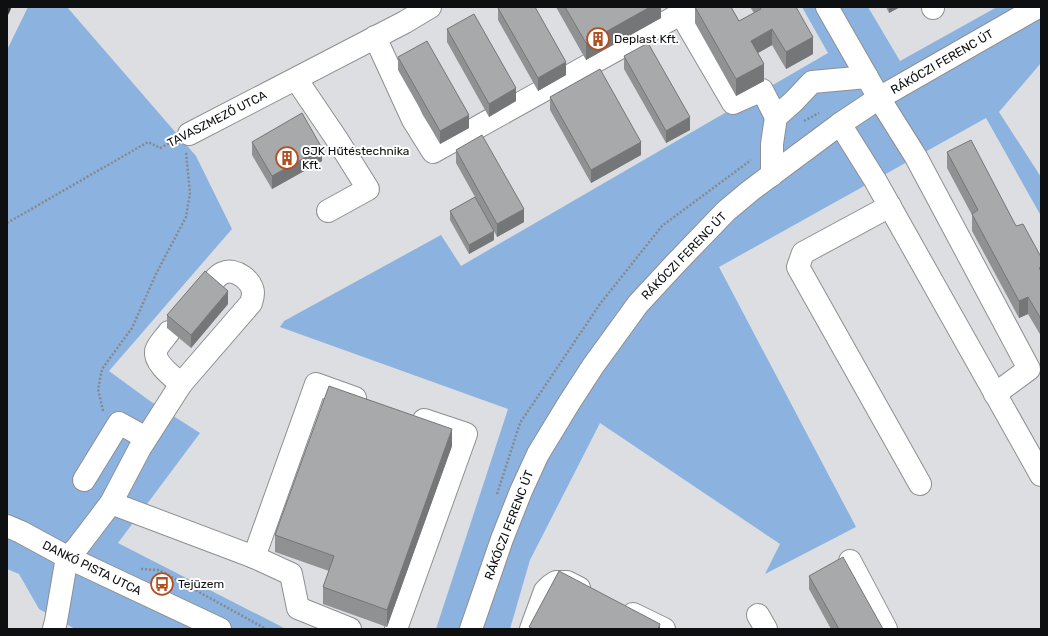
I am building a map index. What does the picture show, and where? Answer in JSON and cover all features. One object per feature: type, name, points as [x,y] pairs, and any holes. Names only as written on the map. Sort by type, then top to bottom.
[{"type":"main road","name":"TAVASZMEZŐ UTCA","points":[[189,134],[375,37],[399,14],[430,7]]},
{"type":"main road","points":[[827,7],[879,98],[916,157],[1029,369],[995,394]]},
{"type":"main road","name":"RÁKÓCZI FERENC ÚT","points":[[471,629],[502,539],[521,491],[538,454],[568,403],[638,304],[726,211],[772,174],[840,124],[879,98],[1038,7]]},
{"type":"main road","points":[[375,37],[413,120],[433,152],[687,10],[734,103],[762,90],[776,117],[772,144],[772,174]]},
{"type":"main road","points":[[776,117],[812,82],[867,76]]},
{"type":"main road","points":[[296,78],[368,189],[328,211]]},
{"type":"main road","points":[[840,124],[890,206],[1041,475]]},
{"type":"main road","points":[[890,206],[803,253],[798,267],[920,484]]},
{"type":"main road","points":[[54,629],[67,557],[76,549],[111,503],[140,448],[181,384],[251,303],[253,298],[252,287],[244,277],[232,271],[221,273],[209,286]]},
{"type":"main road","points":[[169,332],[158,346],[156,356],[158,361],[181,384]]},
{"type":"main road","points":[[254,557],[316,384],[376,404]]},
{"type":"main road","points":[[396,629],[466,434],[406,414]]},
{"type":"main road","points":[[84,480],[119,423],[146,438]]},
{"type":"main road","points":[[111,503],[254,557],[291,574],[298,608],[350,629]]},
{"type":"main road","name":"DANKÓ PISTA UTCA","points":[[7,526],[67,557],[220,629]]},
{"type":"main road","points":[[850,561],[886,629]]},
{"type":"main road","points":[[531,629],[545,591],[556,582],[567,582],[595,595]]},
{"type":"main road","points":[[616,605],[664,629]]},
{"type":"path","name":"TAVASZMEZŐ UTCA","points":[[7,223],[148,142],[160,148],[189,134]]},
{"type":"path","points":[[104,416],[98,389],[102,369],[132,328],[156,274],[186,217],[190,193],[185,154],[189,134]]},
{"type":"shaded area","points":[[28,7],[67,7],[196,156],[232,229],[109,371],[150,401],[200,433],[118,543],[286,629],[75,629],[39,609],[19,574],[7,569],[7,50]]},
{"type":"shaded area","points":[[802,7],[868,7],[900,61],[997,7],[1041,7],[1041,63],[999,112],[1041,177],[1041,216],[986,118],[719,267],[856,527],[765,574],[780,544],[600,423],[530,560],[510,629],[436,629],[508,409],[280,327],[284,321],[441,235],[461,266],[828,53]]},
{"type":"building","points":[[535,7],[566,62],[538,78],[498,8]]},
{"type":"building","points":[[565,7],[650,7],[586,43]]},
{"type":"building","points":[[695,7],[731,7],[739,21],[761,9],[760,7],[796,7],[813,37],[786,52],[772,29],[751,41],[764,64],[736,79]]},
{"type":"building","points":[[474,14],[516,88],[489,104],[447,29]]},
{"type":"building","points":[[427,41],[469,115],[440,131],[398,57]]},
{"type":"building","points":[[648,43],[690,117],[666,131],[624,56]]},
{"type":"building","points":[[600,69],[641,142],[591,170],[550,97]]},
{"type":"building","name":"GJK Hűtéstechnika Kft.","points":[[302,113],[322,148],[272,176],[252,142]]},
{"type":"building","points":[[482,135],[524,209],[497,224],[456,150]]},
{"type":"building","points":[[971,140],[1016,226],[1023,224],[1041,257],[1041,267],[1039,268],[1041,271],[1041,319],[1028,297],[1019,301],[972,214],[978,210],[947,152]]},
{"type":"building","points":[[475,197],[494,231],[469,245],[450,211]]},
{"type":"building","points":[[205,271],[228,291],[191,335],[167,315]]},
{"type":"building","points":[[329,386],[452,429],[387,610],[323,587],[334,556],[275,535]]},
{"type":"building","points":[[843,557],[883,629],[839,629],[809,576]]},
{"type":"building","points":[[559,571],[660,624],[658,629],[533,629],[529,627]]},
{"type":"railway","points":[[7,14],[10,7]]},
{"type":"place","name":"Deplast Kft.","points":[[598,39]]},
{"type":"place","name":"GJK Hűtéstechnika Kft.","points":[[287,158]]},
{"type":"place","name":"Tejüzem","points":[[162,584]]}]
